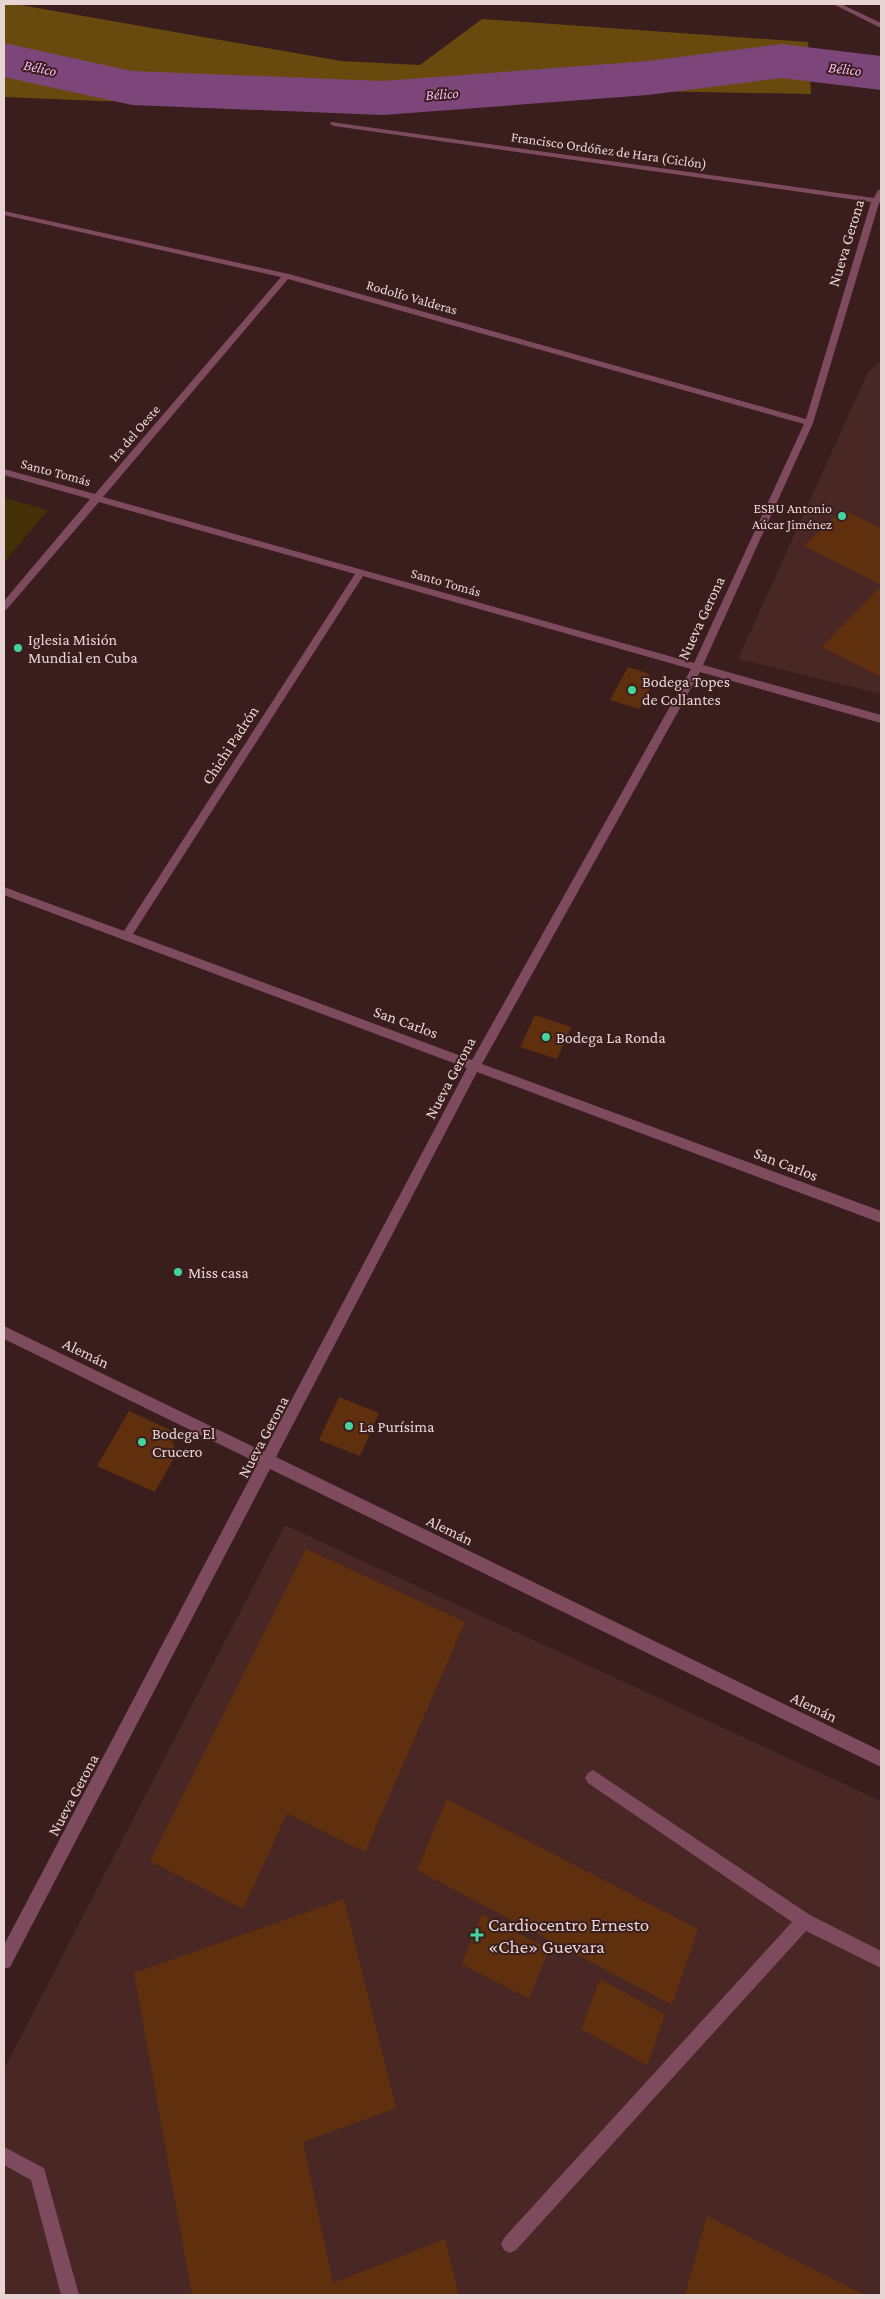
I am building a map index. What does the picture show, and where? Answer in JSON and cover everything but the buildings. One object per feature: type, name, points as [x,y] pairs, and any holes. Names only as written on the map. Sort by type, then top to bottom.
[{"type":"street","points":[[836,4],[881,26]]},
{"type":"street","name":"Francisco Ordóñez de Hara (Ciclón)","points":[[334,124],[879,198]]},
{"type":"street","name":"Nueva Gerona","points":[[4,1961],[475,1065],[697,667],[809,424],[879,198]]},
{"type":"street","name":"Rodolfo Valderas","points":[[4,213],[286,276],[809,424]]},
{"type":"street","name":"1ra del Oeste","points":[[4,607],[286,276]]},
{"type":"street","name":"Santo Tomás","points":[[4,472],[881,719]]},
{"type":"street","name":"Chichi Padrón","points":[[126,935],[361,572]]},
{"type":"street","name":"San Carlos","points":[[4,891],[881,1217]]},
{"type":"street","name":"Alemán","points":[[4,1332],[881,1759]]},
{"type":"street","points":[[593,1778],[804,1920],[881,1960]]},
{"type":"street","points":[[510,2244],[804,1920]]},
{"type":"street","points":[[4,2156],[38,2174],[70,2295]]},
{"type":"shaded area","points":[[4,4],[15,4],[341,61],[420,65],[482,19],[808,42],[811,94],[595,90],[397,105],[100,101],[4,97]]},
{"type":"shaded area","name":"ESBU Antonio Aúcar Jiménez","points":[[881,361],[881,694],[738,659],[868,372]]},
{"type":"shaded area","points":[[4,498],[48,510],[4,562]]},
{"type":"shaded area","name":"Cardiocentro Ernesto «Che» Guevara","points":[[285,1525],[881,1801],[881,2295],[4,2295],[4,2069]]},
{"type":"waterway","name":"Bélico","points":[[4,60],[132,88],[383,98],[648,78],[781,61],[881,73]]},
{"type":"place","name":"ESBU Antonio Aúcar Jiménez","points":[[842,516]]},
{"type":"place","name":"Iglesia Misión Mundial en Cuba","points":[[18,648]]},
{"type":"place","name":"Bodega Topes de Collantes","points":[[632,690]]},
{"type":"place","name":"Bodega La Ronda","points":[[546,1037]]},
{"type":"place","name":"Miss casa","points":[[178,1272]]},
{"type":"place","name":"La Purísima","points":[[349,1426]]},
{"type":"place","name":"Bodega El Crucero","points":[[142,1442]]},
{"type":"place","name":"Cardiocentro Ernesto «Che» Guevara","points":[[477,1935]]}]
